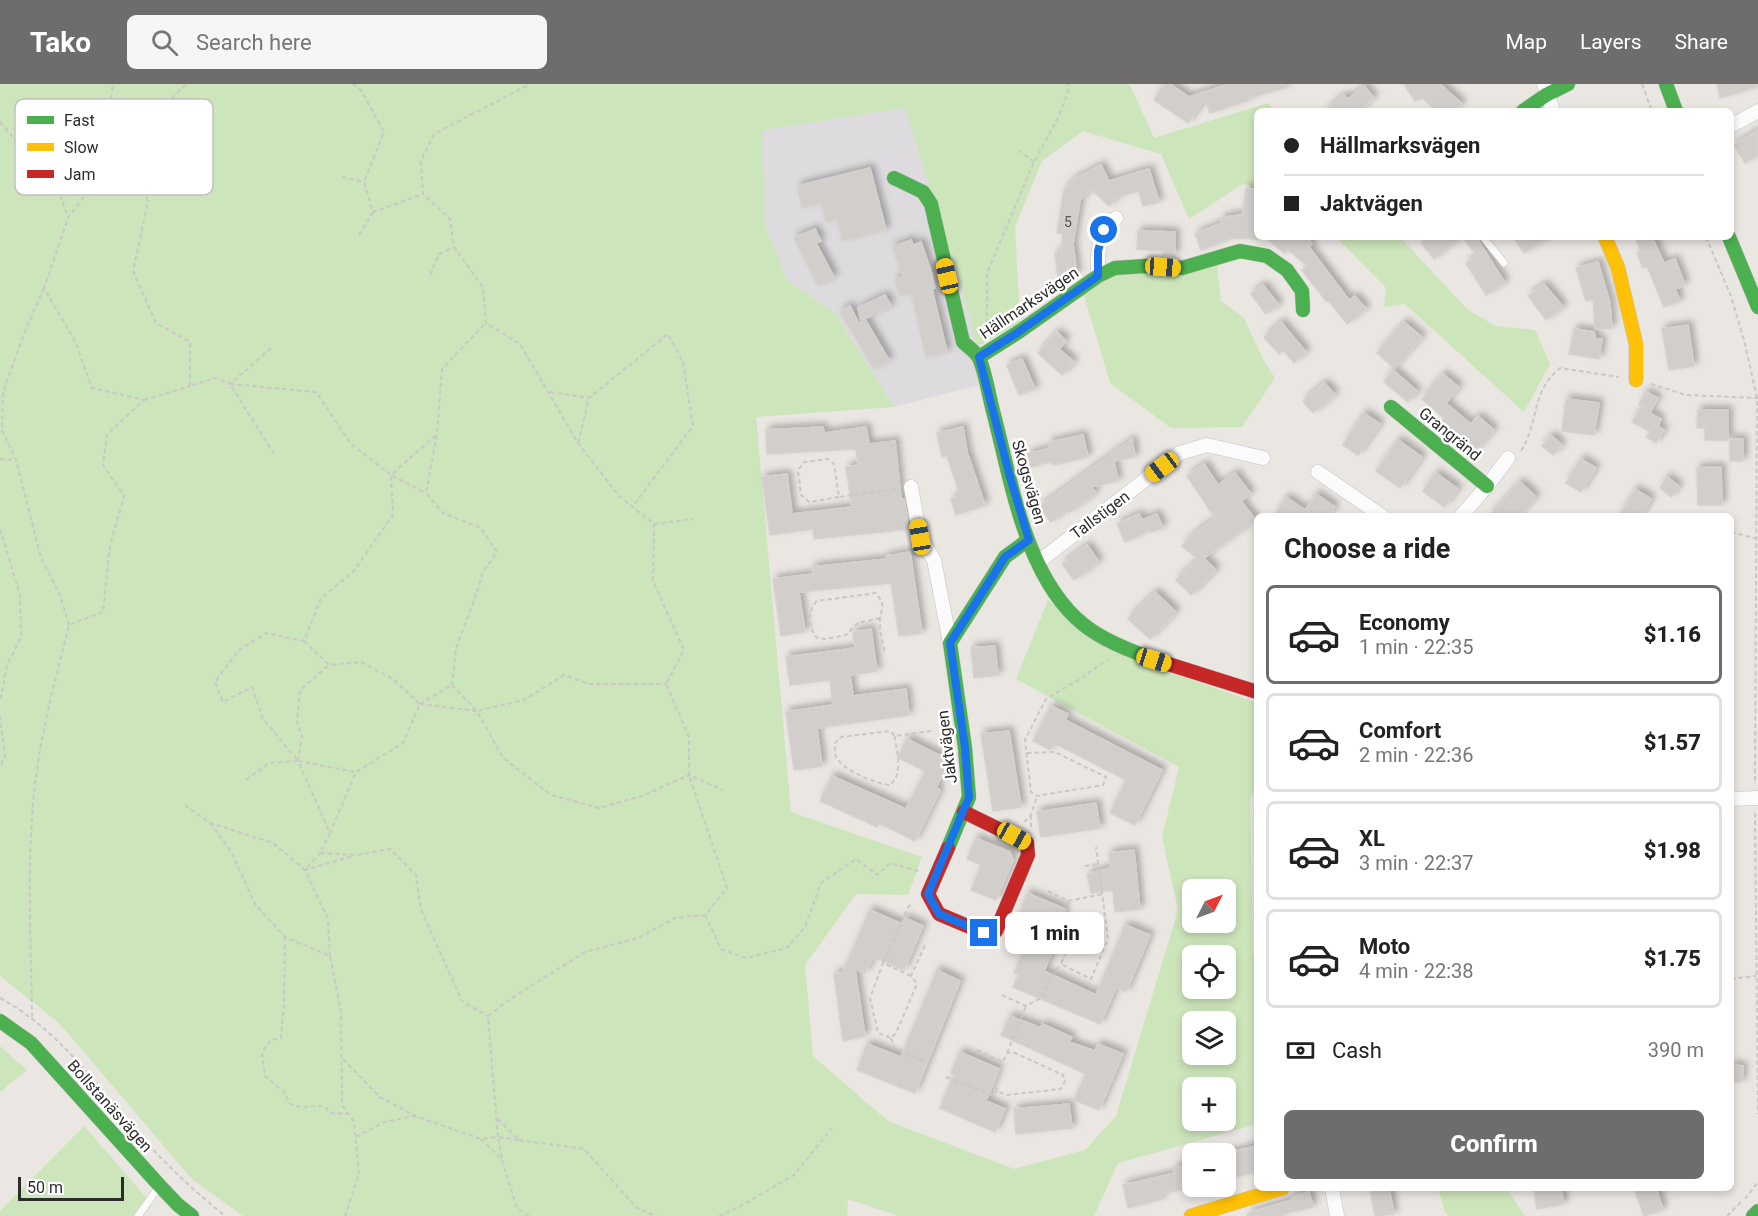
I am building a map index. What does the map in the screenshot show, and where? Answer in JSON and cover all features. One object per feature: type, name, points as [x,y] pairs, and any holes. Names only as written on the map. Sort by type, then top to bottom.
[{"type":"street","points":[[1526,108],[1545,90],[1568,84]]},
{"type":"street","points":[[1666,84],[1675,108]]},
{"type":"street","points":[[1545,90],[1552,108]]},
{"type":"street","points":[[1734,124],[1758,111]]},
{"type":"street","name":"Skogsvägen","points":[[894,178],[922,192],[931,204],[963,342],[983,354],[1010,477],[1029,540],[1037,563],[1059,600],[1085,626],[1134,653],[1254,691]]},
{"type":"street","name":"Hällmarksvägen","points":[[1098,276],[1098,251],[1104,230],[1116,218]]},
{"type":"street","points":[[1606,240],[1618,268],[1636,344],[1636,380]]},
{"type":"street","points":[[1730,240],[1758,307]]},
{"type":"street","name":"Hällmarksvägen","points":[[983,354],[1098,276],[1114,268],[1145,266],[1182,268],[1240,251],[1267,256],[1287,270],[1302,291],[1303,310]]},
{"type":"street","name":"Grangränd","points":[[1391,406],[1487,486]]},
{"type":"street","name":"Tallstigen","points":[[1037,563],[1180,453],[1207,446],[1263,458]]},
{"type":"street","points":[[1464,513],[1508,458]]},
{"type":"street","points":[[1318,472],[1378,513]]},
{"type":"street","name":"Jaktvägen","points":[[911,487],[920,537],[934,560],[950,643],[965,748],[969,797],[928,894]]},
{"type":"street","points":[[950,643],[1005,557],[1029,540]]},
{"type":"street","points":[[1734,799],[1757,798]]},
{"type":"street","points":[[928,894],[939,914],[984,933],[996,931],[1028,855],[1027,843],[964,812]]},
{"type":"street","name":"Bollstanäsvägen","points":[[0,1021],[31,1043],[160,1186],[192,1216]]},
{"type":"street","points":[[1191,1216],[1273,1191]]},
{"type":"street","points":[[1333,1191],[1337,1216]]},
{"type":"street","points":[[1753,1216],[1758,1211]]},
{"type":"lane","points":[[1485,240],[1504,263]]},
{"type":"lane","points":[[138,1216],[160,1186]]},
{"type":"path","points":[[111,99],[113,84]]},
{"type":"path","points":[[171,99],[186,84]]},
{"type":"path","points":[[353,84],[361,90],[384,132],[364,182],[373,212]]},
{"type":"path","points":[[426,493],[437,434],[442,369],[486,323],[483,287],[454,247],[450,219],[423,194],[421,161],[434,134],[530,84]]},
{"type":"path","points":[[983,354],[987,273],[1034,162],[1057,120],[1069,84]]},
{"type":"path","points":[[1642,84],[1651,108]]},
{"type":"path","points":[[0,122],[15,139]]},
{"type":"path","points":[[1019,150],[1034,162]]},
{"type":"path","points":[[342,177],[364,182]]},
{"type":"path","points":[[359,235],[373,212],[423,194]]},
{"type":"path","points":[[60,195],[68,219]]},
{"type":"path","points":[[32,1017],[29,867],[35,785],[48,710],[69,625],[60,595],[41,558],[16,460],[2,430],[3,392],[44,288],[68,219],[86,195]]},
{"type":"path","points":[[146,195],[148,202],[133,271],[156,323],[190,342],[190,386]]},
{"type":"path","points":[[1707,240],[1731,296],[1758,398],[1756,976],[1758,1114]]},
{"type":"path","points":[[430,275],[439,254],[454,247]]},
{"type":"path","points":[[44,288],[75,341],[92,388],[144,400]]},
{"type":"path","points":[[486,323],[520,344],[578,443],[619,496],[654,524],[693,519]]},
{"type":"path","points":[[578,443],[589,398],[668,334],[683,362],[693,426],[633,507]]},
{"type":"path","points":[[230,384],[271,348]]},
{"type":"path","points":[[1508,458],[1521,450],[1526,442],[1541,389],[1550,376],[1560,369],[1606,376]]},
{"type":"path","points":[[69,625],[103,612],[110,546],[123,496],[103,465],[106,434],[144,400],[216,378],[230,384],[316,392],[351,444],[391,475],[426,493],[443,513],[481,528],[497,552],[483,572],[456,648],[452,685]]},
{"type":"path","points":[[230,384],[274,454]]},
{"type":"path","points":[[549,392],[589,398]]},
{"type":"path","points":[[1686,395],[1758,398]]},
{"type":"path","points":[[391,475],[437,434]]},
{"type":"path","points":[[0,459],[16,460]]},
{"type":"path","points":[[839,497],[834,464],[828,459],[804,462],[798,470],[801,495],[809,502],[911,487]]},
{"type":"path","points":[[304,641],[321,598],[353,572],[393,515],[391,475]]},
{"type":"path","points":[[654,524],[653,581],[684,650],[666,684]]},
{"type":"path","points":[[0,529],[20,595],[21,638],[7,665],[0,702]]},
{"type":"path","points":[[1734,533],[1757,539]]},
{"type":"path","points":[[880,618],[858,623],[846,635],[825,639],[817,638],[812,632],[810,618],[811,608],[817,601],[876,593],[881,600],[883,612],[880,618],[885,654]]},
{"type":"path","points":[[329,665],[304,641],[266,633],[239,650],[215,682],[223,702],[252,687],[263,719],[298,761],[330,833]]},
{"type":"path","points":[[1027,753],[1056,752],[1106,777],[1103,785],[1037,796],[1031,792],[1025,740],[1046,699],[1083,677],[1105,659],[1134,653]]},
{"type":"path","points":[[298,761],[302,736],[297,722],[300,690],[329,665],[361,662],[393,678],[420,704],[477,711],[524,700],[564,675],[590,684],[666,684]]},
{"type":"path","points":[[488,1016],[510,999],[585,952],[638,938],[675,918],[705,915],[727,888],[689,776],[689,737],[666,684]]},
{"type":"path","points":[[305,870],[320,853],[356,772],[403,743],[420,704],[452,685]]},
{"type":"path","points":[[452,685],[477,711],[503,758],[551,795],[599,808],[642,796],[689,776],[723,790]]},
{"type":"path","points":[[0,716],[5,756],[0,768]]},
{"type":"path","points":[[890,731],[895,736],[898,772],[896,780],[890,784],[878,784],[840,764],[835,756],[835,743],[841,737],[890,731]]},
{"type":"path","points":[[895,736],[931,731]]},
{"type":"path","points":[[246,780],[269,763],[298,761],[356,772]]},
{"type":"path","points":[[1014,836],[1018,827],[1031,815],[1037,796]]},
{"type":"path","points":[[185,805],[210,823],[232,853],[255,904],[285,937],[330,956]]},
{"type":"path","points":[[210,823],[273,843],[305,870],[328,919],[330,956],[341,1012],[342,1105],[354,1122],[359,1174],[345,1216]]},
{"type":"path","points":[[1061,964],[1091,979],[1108,939],[1096,847]]},
{"type":"path","points":[[305,870],[356,855],[390,849],[416,875],[421,910],[462,1001],[488,1016]]},
{"type":"path","points":[[320,853],[356,855]]},
{"type":"path","points":[[705,915],[721,949],[746,958],[787,948],[805,927],[821,883],[856,859],[877,875],[890,863],[936,876]]},
{"type":"path","points":[[1085,866],[1099,864]]},
{"type":"path","points":[[1048,891],[1068,901],[1103,894]]},
{"type":"path","points":[[926,1062],[895,1049],[891,1038],[878,1033],[870,998],[909,906],[928,894]]},
{"type":"path","points":[[997,1091],[996,1085],[1003,1062],[1026,1006],[1041,998],[1051,977],[1061,964],[1072,937],[1068,901]]},
{"type":"path","points":[[285,937],[281,1038],[271,1040],[262,1052],[266,1076],[284,1092],[290,1104],[300,1107],[324,1106],[331,1113],[348,1114]]},
{"type":"path","points":[[911,976],[926,943]]},
{"type":"path","points":[[883,963],[911,976],[917,984],[896,1033],[891,1038]]},
{"type":"path","points":[[1734,979],[1756,976]]},
{"type":"path","points":[[1002,995],[1026,1006]]},
{"type":"path","points":[[0,998],[32,1017],[54,1036],[95,1080],[124,1117],[190,1188],[225,1216]]},
{"type":"path","points":[[488,1016],[502,1160],[517,1208],[529,1216]]},
{"type":"path","points":[[977,1050],[1003,1062]]},
{"type":"path","points":[[997,1091],[1006,1095],[1061,1089],[1065,1082],[1063,1075],[1015,1053],[1007,1053]]},
{"type":"path","points":[[343,1059],[380,1097],[415,1116],[481,1139],[502,1160]]},
{"type":"path","points":[[946,1077],[991,1095],[997,1091]]},
{"type":"path","points":[[355,1137],[384,1122],[415,1116]]},
{"type":"path","points":[[498,1119],[519,1140]]},
{"type":"path","points":[[719,1216],[794,1175],[832,1128]]},
{"type":"path","points":[[481,1139],[498,1137],[584,1149],[638,1208],[656,1216]]},
{"type":"path","points":[[1727,1216],[1745,1199],[1758,1182]]},
{"type":"shaded area","points":[[905,108],[962,289],[977,347],[980,385],[894,407],[835,313],[787,280],[764,223],[761,130]]},
{"type":"green space","points":[[0,84],[1128,84],[1154,138],[1268,103],[1273,108],[1254,108],[1254,186],[1243,184],[1189,219],[1161,154],[1083,131],[1042,161],[1015,227],[1020,323],[977,347],[962,289],[905,108],[762,130],[764,223],[787,280],[835,313],[894,407],[756,417],[791,812],[922,857],[908,895],[856,894],[805,965],[813,1056],[888,1121],[1014,1169],[1085,1150],[1116,1116],[1178,910],[1162,837],[1179,767],[1016,679],[1048,600],[1135,660],[1254,702],[1254,792],[1250,798],[1254,956],[1254,1125],[1236,1130],[1236,1077],[1182,1077],[1182,1131],[1232,1131],[1182,1143],[1182,1145],[1118,1163],[1094,1216],[899,1216],[848,1199],[847,1216],[243,1216],[192,1179],[59,1023],[0,976]]},
{"type":"green space","points":[[1339,240],[1403,240],[1468,310],[1496,326],[1535,330],[1550,364],[1524,412],[1405,304],[1384,307],[1386,288]]},
{"type":"green space","points":[[1217,266],[1221,301],[1244,318],[1263,359],[1275,378],[1242,427],[1171,428],[1110,383],[1083,292],[1122,273]]},
{"type":"green space","points":[[0,1046],[27,1070],[0,1092]]},
{"type":"green space","points":[[84,1126],[146,1197],[134,1216],[0,1216],[0,1211]]},
{"type":"green space","points":[[1439,1191],[1508,1191],[1525,1216],[1449,1216],[1445,1212]]},
{"type":"building","points":[[1165,84],[1170,84],[1189,97],[1228,84],[1285,84],[1285,88],[1248,98],[1249,100],[1210,113],[1205,98],[1188,123],[1154,100]]},
{"type":"building","points":[[1404,84],[1440,84],[1462,104],[1457,108],[1433,108],[1423,98],[1415,101]]},
{"type":"building","points":[[1717,84],[1757,84],[1757,87],[1720,98]]},
{"type":"building","points":[[1364,86],[1374,98],[1362,108],[1328,108],[1344,95],[1348,99]]},
{"type":"building","points":[[1758,130],[1758,155],[1745,163],[1734,145]]},
{"type":"building","points":[[1101,165],[1109,181],[1149,169],[1159,202],[1143,206],[1139,191],[1119,196],[1109,206],[1091,189],[1080,200],[1073,244],[1077,275],[1058,277],[1055,253],[1061,253],[1063,234],[1057,233],[1064,190],[1074,179]]},
{"type":"building","points":[[870,168],[886,230],[842,241],[837,220],[826,223],[821,203],[802,208],[797,186]]},
{"type":"building","points":[[1246,188],[1254,189],[1254,239],[1233,238],[1201,250],[1195,234],[1222,223],[1221,218],[1243,214]]},
{"type":"building","points":[[815,229],[821,241],[816,243],[834,277],[818,286],[794,238]]},
{"type":"building","points":[[1138,231],[1175,232],[1175,256],[1163,255],[1163,251],[1137,249]]},
{"type":"building","points":[[911,240],[913,245],[921,242],[931,271],[935,288],[932,289],[947,352],[926,357],[911,293],[899,296],[895,279],[903,277],[892,247]]},
{"type":"building","points":[[1269,240],[1308,240],[1312,243],[1309,247],[1349,300],[1355,296],[1366,309],[1347,324],[1302,270],[1307,266],[1288,250],[1285,254]]},
{"type":"building","points":[[1424,240],[1456,240],[1434,259],[1421,243]]},
{"type":"building","points":[[1464,240],[1478,240],[1505,283],[1486,295],[1466,263],[1477,256]]},
{"type":"building","points":[[1515,240],[1544,240],[1524,253]]},
{"type":"building","points":[[1636,240],[1653,240],[1664,263],[1675,259],[1685,285],[1675,289],[1680,301],[1664,307],[1647,266],[1643,268],[1637,253],[1641,251]]},
{"type":"building","points":[[1598,262],[1610,303],[1612,328],[1595,329],[1593,299],[1586,301],[1576,268]]},
{"type":"building","points":[[1544,284],[1563,307],[1546,320],[1528,296]]},
{"type":"building","points":[[1263,285],[1279,305],[1266,314],[1251,294]]},
{"type":"building","points":[[885,295],[891,306],[861,321],[858,308]]},
{"type":"building","points":[[850,306],[859,323],[866,321],[889,360],[874,369],[840,312]]},
{"type":"building","points":[[1281,322],[1306,352],[1294,363],[1283,350],[1279,354],[1264,337]]},
{"type":"building","points":[[1404,322],[1422,337],[1394,368],[1377,353]]},
{"type":"building","points":[[1688,325],[1694,366],[1669,370],[1662,329]]},
{"type":"building","points":[[1574,329],[1594,332],[1596,340],[1602,339],[1599,359],[1569,354]]},
{"type":"building","points":[[1057,332],[1066,341],[1059,349],[1074,362],[1062,375],[1038,353]]},
{"type":"building","points":[[1022,359],[1035,389],[1019,395],[1007,365]]},
{"type":"building","points":[[1393,370],[1417,391],[1408,402],[1384,382]]},
{"type":"building","points":[[1443,374],[1459,387],[1446,403],[1471,424],[1478,416],[1494,430],[1475,451],[1442,421],[1444,418],[1422,399]]},
{"type":"building","points":[[1324,383],[1335,395],[1313,413],[1303,401]]},
{"type":"building","points":[[1646,392],[1658,398],[1651,411],[1639,404]]},
{"type":"building","points":[[1566,399],[1599,403],[1594,435],[1562,431]]},
{"type":"building","points":[[1641,408],[1661,419],[1658,426],[1664,430],[1656,443],[1646,437],[1650,431],[1632,422]]},
{"type":"building","points":[[1698,410],[1728,410],[1728,440],[1705,440],[1705,428],[1697,428]]},
{"type":"building","points":[[1364,413],[1380,424],[1358,455],[1343,445]]},
{"type":"building","points":[[823,427],[824,433],[866,427],[869,444],[895,441],[901,499],[904,499],[909,529],[814,539],[813,529],[770,535],[762,477],[787,474],[792,514],[852,507],[846,467],[858,465],[856,449],[767,454],[766,430]]},
{"type":"building","points":[[963,427],[967,452],[985,505],[956,515],[951,499],[960,495],[947,456],[942,457],[937,433]]},
{"type":"building","points":[[1083,435],[1088,457],[1053,465],[1053,461],[1031,467],[1028,454],[1050,448],[1049,442]]},
{"type":"building","points":[[1551,435],[1562,445],[1553,455],[1542,446]]},
{"type":"building","points":[[1132,439],[1135,457],[1114,461],[1118,481],[1091,487],[1096,493],[1069,513],[1067,510],[1051,522],[1039,507]]},
{"type":"building","points":[[1730,439],[1743,439],[1743,461],[1730,461]]},
{"type":"building","points":[[1398,440],[1422,457],[1400,488],[1376,471]]},
{"type":"building","points":[[1581,459],[1596,468],[1581,492],[1566,483]]},
{"type":"building","points":[[1204,464],[1218,485],[1235,473],[1251,494],[1241,501],[1254,517],[1254,521],[1204,558],[1216,570],[1191,595],[1176,580],[1198,559],[1182,546],[1191,536],[1215,518],[1187,476]]},
{"type":"building","points":[[1721,467],[1722,505],[1698,505],[1697,468]]},
{"type":"building","points":[[1436,473],[1458,489],[1444,507],[1423,491]]},
{"type":"building","points":[[1667,477],[1679,486],[1671,497],[1660,488]]},
{"type":"building","points":[[1520,482],[1536,497],[1521,513],[1492,513]]},
{"type":"building","points":[[1635,489],[1651,499],[1643,513],[1621,513]]},
{"type":"building","points":[[1316,494],[1335,507],[1331,513],[1312,513],[1306,509]]},
{"type":"building","points":[[1286,497],[1310,513],[1276,513]]},
{"type":"building","points":[[1139,514],[1142,520],[1157,514],[1163,528],[1151,532],[1150,530],[1125,542],[1117,524]]},
{"type":"building","points":[[1087,545],[1099,562],[1074,580],[1062,564]]},
{"type":"building","points":[[910,552],[922,633],[899,636],[891,583],[799,592],[805,632],[781,636],[773,579],[813,574],[812,567],[887,559],[886,556]]},
{"type":"building","points":[[1155,592],[1176,612],[1150,639],[1128,619]]},
{"type":"building","points":[[871,629],[877,671],[850,675],[853,696],[906,689],[909,715],[817,728],[822,766],[794,770],[786,712],[833,705],[830,680],[790,685],[786,657],[855,648],[853,632]]},
{"type":"building","points":[[995,646],[998,675],[974,678],[971,648]]},
{"type":"building","points":[[1051,706],[1068,714],[1065,720],[1162,770],[1135,825],[1110,813],[1126,780],[1054,743],[1050,750],[1033,741]]},
{"type":"building","points":[[1009,731],[1021,807],[993,811],[981,734]]},
{"type":"building","points":[[907,739],[949,760],[936,788],[940,790],[915,841],[879,823],[877,827],[820,801],[832,776],[906,809],[925,771],[898,758]]},
{"type":"building","points":[[1096,803],[1100,828],[1041,837],[1037,812]]},
{"type":"building","points":[[976,838],[1010,852],[1013,860],[996,900],[971,890],[981,865],[967,859]]},
{"type":"building","points":[[1134,850],[1140,909],[1115,912],[1113,890],[1091,893],[1087,874],[1110,868],[1109,853]]},
{"type":"building","points":[[1027,893],[1065,909],[1054,938],[1057,940],[1044,971],[1096,995],[1125,925],[1150,935],[1126,992],[1116,988],[1100,1024],[1013,987],[1019,974],[1014,973],[1027,942],[1032,944],[1042,923],[1019,914]]},
{"type":"building","points":[[870,910],[902,924],[905,918],[923,926],[904,970],[873,957],[865,973],[855,969],[865,1036],[843,1041],[834,974],[842,973]]},
{"type":"building","points":[[937,970],[960,981],[915,1093],[857,1070],[867,1044],[901,1057]]},
{"type":"building","points":[[1010,1016],[1041,1028],[1042,1024],[1072,1037],[1069,1042],[1095,1051],[1098,1044],[1123,1054],[1099,1110],[1074,1100],[1086,1074],[1001,1035]]},
{"type":"building","points":[[960,1052],[999,1069],[986,1101],[1005,1109],[995,1132],[940,1108]]},
{"type":"building","points":[[1734,1065],[1743,1066],[1742,1082],[1734,1082]]},
{"type":"building","points":[[1069,1104],[1072,1128],[1016,1134],[1014,1109]]},
{"type":"building","points":[[1254,1147],[1254,1173],[1236,1177],[1236,1151]]},
{"type":"building","points":[[1182,1166],[1182,1189],[1161,1194],[1162,1199],[1128,1208],[1123,1185],[1175,1173],[1174,1168]]},
{"type":"building","points":[[1371,1191],[1390,1191],[1394,1214],[1375,1216]]},
{"type":"building","points":[[1534,1191],[1562,1191],[1564,1204],[1537,1209]]},
{"type":"building","points":[[1635,1191],[1657,1191],[1663,1210],[1644,1216]]},
{"type":"building","points":[[1309,1192],[1313,1207],[1283,1214],[1284,1216],[1248,1216],[1248,1213],[1292,1200],[1292,1197]]},
{"type":"traffic: fast","points":[[1527,108],[1568,84]]},
{"type":"traffic: fast","points":[[1666,84],[1675,108]]},
{"type":"traffic: fast","points":[[894,178],[923,192],[931,204],[963,342],[976,354],[981,363],[1015,500],[1035,557],[1048,582],[1064,606],[1092,631],[1122,647],[1162,662]]},
{"type":"traffic: fast","points":[[1730,240],[1758,307]]},
{"type":"traffic: fast","points":[[979,357],[1098,276],[1115,268],[1145,266],[1182,268],[1240,251],[1267,256],[1287,270],[1302,291],[1303,310]]},
{"type":"traffic: fast","points":[[1391,407],[1487,486]]},
{"type":"traffic: fast","points":[[948,848],[969,797],[965,748],[950,643],[1005,557],[1028,540]]},
{"type":"traffic: fast","points":[[0,1021],[31,1043],[160,1186],[192,1216]]},
{"type":"traffic: fast","points":[[1753,1216],[1758,1211]]},
{"type":"traffic: slow","points":[[1606,240],[1618,268],[1636,344],[1636,380]]},
{"type":"traffic: slow","points":[[1191,1216],[1273,1191]]},
{"type":"traffic: jam","points":[[1162,662],[1254,691]]},
{"type":"traffic: jam","points":[[948,848],[928,894],[939,914],[984,933],[996,931],[1028,855],[1027,843],[964,812]]},
{"type":"route","points":[[984,933],[939,914],[928,894],[969,797],[965,748],[950,643],[1005,557],[1029,540],[979,357],[1098,276],[1098,251],[1104,230]]}]
